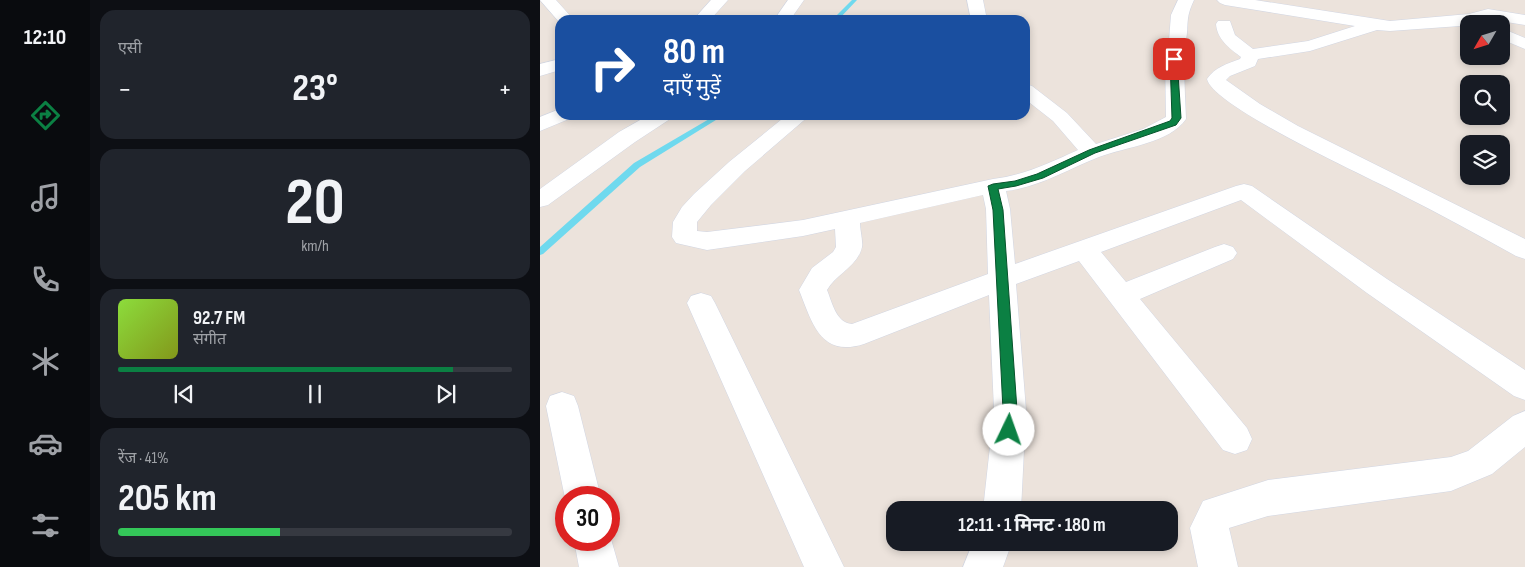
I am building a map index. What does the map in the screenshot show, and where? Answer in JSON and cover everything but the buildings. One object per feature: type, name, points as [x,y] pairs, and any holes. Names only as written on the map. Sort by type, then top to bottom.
[{"type":"street","points":[[547,0],[561,15]]},
{"type":"street","points":[[706,15],[720,0]]},
{"type":"street","points":[[786,15],[796,0]]},
{"type":"street","points":[[976,0],[978,15]]},
{"type":"street","points":[[793,120],[701,201],[685,221],[685,237],[708,241],[803,228],[993,186],[1016,183],[1040,176],[1092,152],[1173,123],[1176,118],[1174,59],[1178,40],[1179,15],[1186,0]]},
{"type":"street","points":[[1225,0],[1374,25],[1460,23]]},
{"type":"street","points":[[1316,0],[1339,18]]},
{"type":"street","points":[[1510,18],[1525,20]]},
{"type":"street","points":[[1224,24],[1224,32],[1232,42],[1250,55],[1310,46],[1374,25]]},
{"type":"street","points":[[1510,38],[1525,44]]},
{"type":"street","points":[[1250,55],[1249,62],[1223,72],[1216,79],[1217,83],[1235,97],[1263,114],[1448,208],[1525,250]]},
{"type":"street","points":[[540,70],[555,66]]},
{"type":"street","points":[[1030,94],[1060,117],[1092,152]]},
{"type":"street","points":[[540,125],[555,118]]},
{"type":"street","points":[[540,200],[627,137],[655,120]]},
{"type":"street","points":[[993,186],[998,210],[1010,410],[1003,501]]},
{"type":"street","points":[[847,219],[849,247],[843,258],[822,275],[813,290],[828,326],[839,335],[852,336],[1244,191],[1377,286],[1525,387]]},
{"type":"street","points":[[1084,249],[1235,439]]},
{"type":"street","points":[[1121,295],[1224,253]]},
{"type":"street","points":[[700,303],[824,567]]},
{"type":"street","points":[[562,406],[580,486]]},
{"type":"street","points":[[1218,567],[1209,528],[1216,514],[1268,498],[1451,474],[1480,462],[1525,426]]},
{"type":"street","points":[[595,551],[599,567]]},
{"type":"street","points":[[983,567],[989,551]]},
{"type":"waterway","points":[[840,15],[855,0]]},
{"type":"waterway","points":[[540,252],[637,165],[713,120]]},
{"type":"route","points":[[1009,430],[1010,410],[998,210],[993,186],[1016,183],[1040,176],[1092,152],[1173,123],[1176,118],[1174,59]]}]
